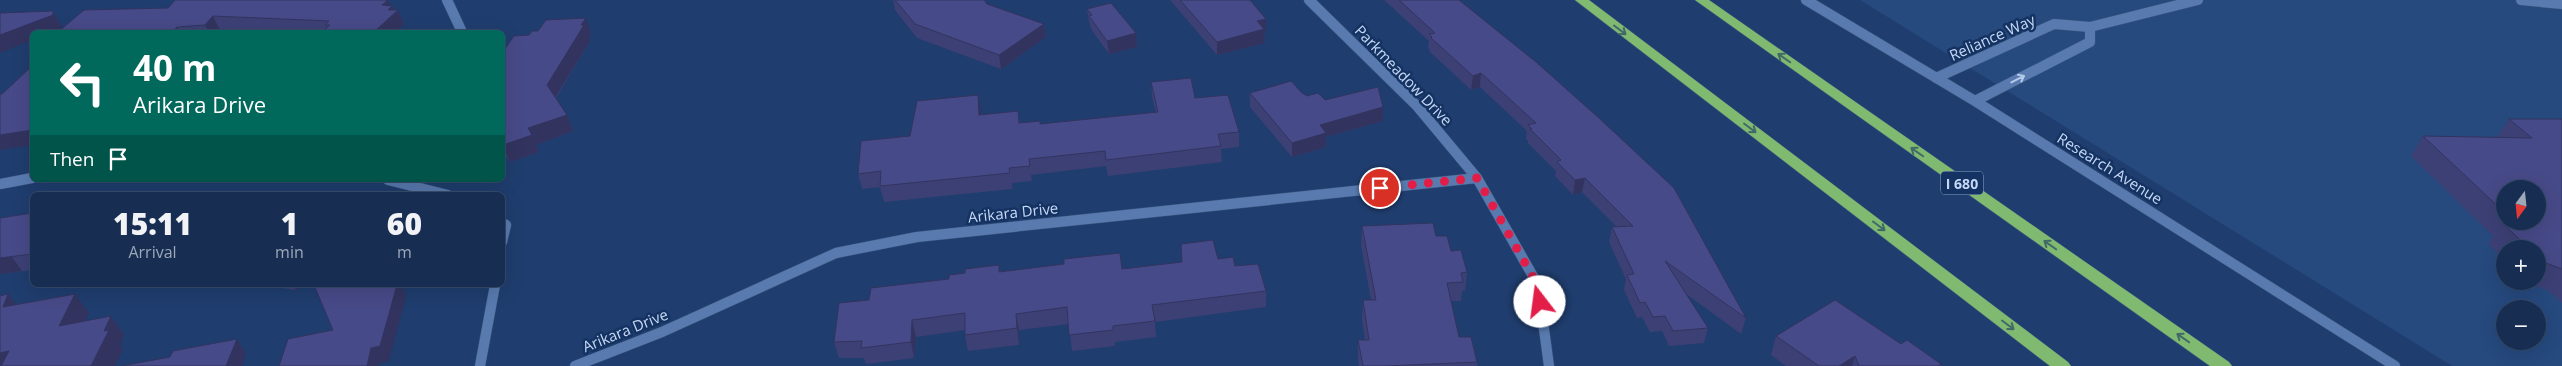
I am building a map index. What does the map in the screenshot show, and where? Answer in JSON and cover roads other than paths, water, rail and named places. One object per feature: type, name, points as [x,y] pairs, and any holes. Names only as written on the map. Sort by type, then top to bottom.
[{"type":"highway","points":[[1582,0],[2062,366]]},
{"type":"highway","name":"I 680","points":[[1701,0],[2223,366]]},
{"type":"street","points":[[447,0],[461,30]]},
{"type":"street","name":"Parkmeadow Drive","points":[[1309,0],[1417,106],[1477,178],[1538,286],[1549,366]]},
{"type":"street","name":"Research Avenue","points":[[1806,0],[1975,101],[2395,366]]},
{"type":"street","name":"Reliance Way","points":[[1936,78],[2054,24],[2090,27],[2198,0]]},
{"type":"street","points":[[2521,0],[2562,4]]},
{"type":"street","points":[[1975,101],[2090,42],[2090,27]]},
{"type":"street","points":[[0,184],[30,178]]},
{"type":"street","name":"Arikara Drive","points":[[575,366],[662,332],[836,253],[917,237],[1477,178]]},
{"type":"street","points":[[396,182],[436,192]]},
{"type":"street","points":[[480,366],[495,287]]}]
